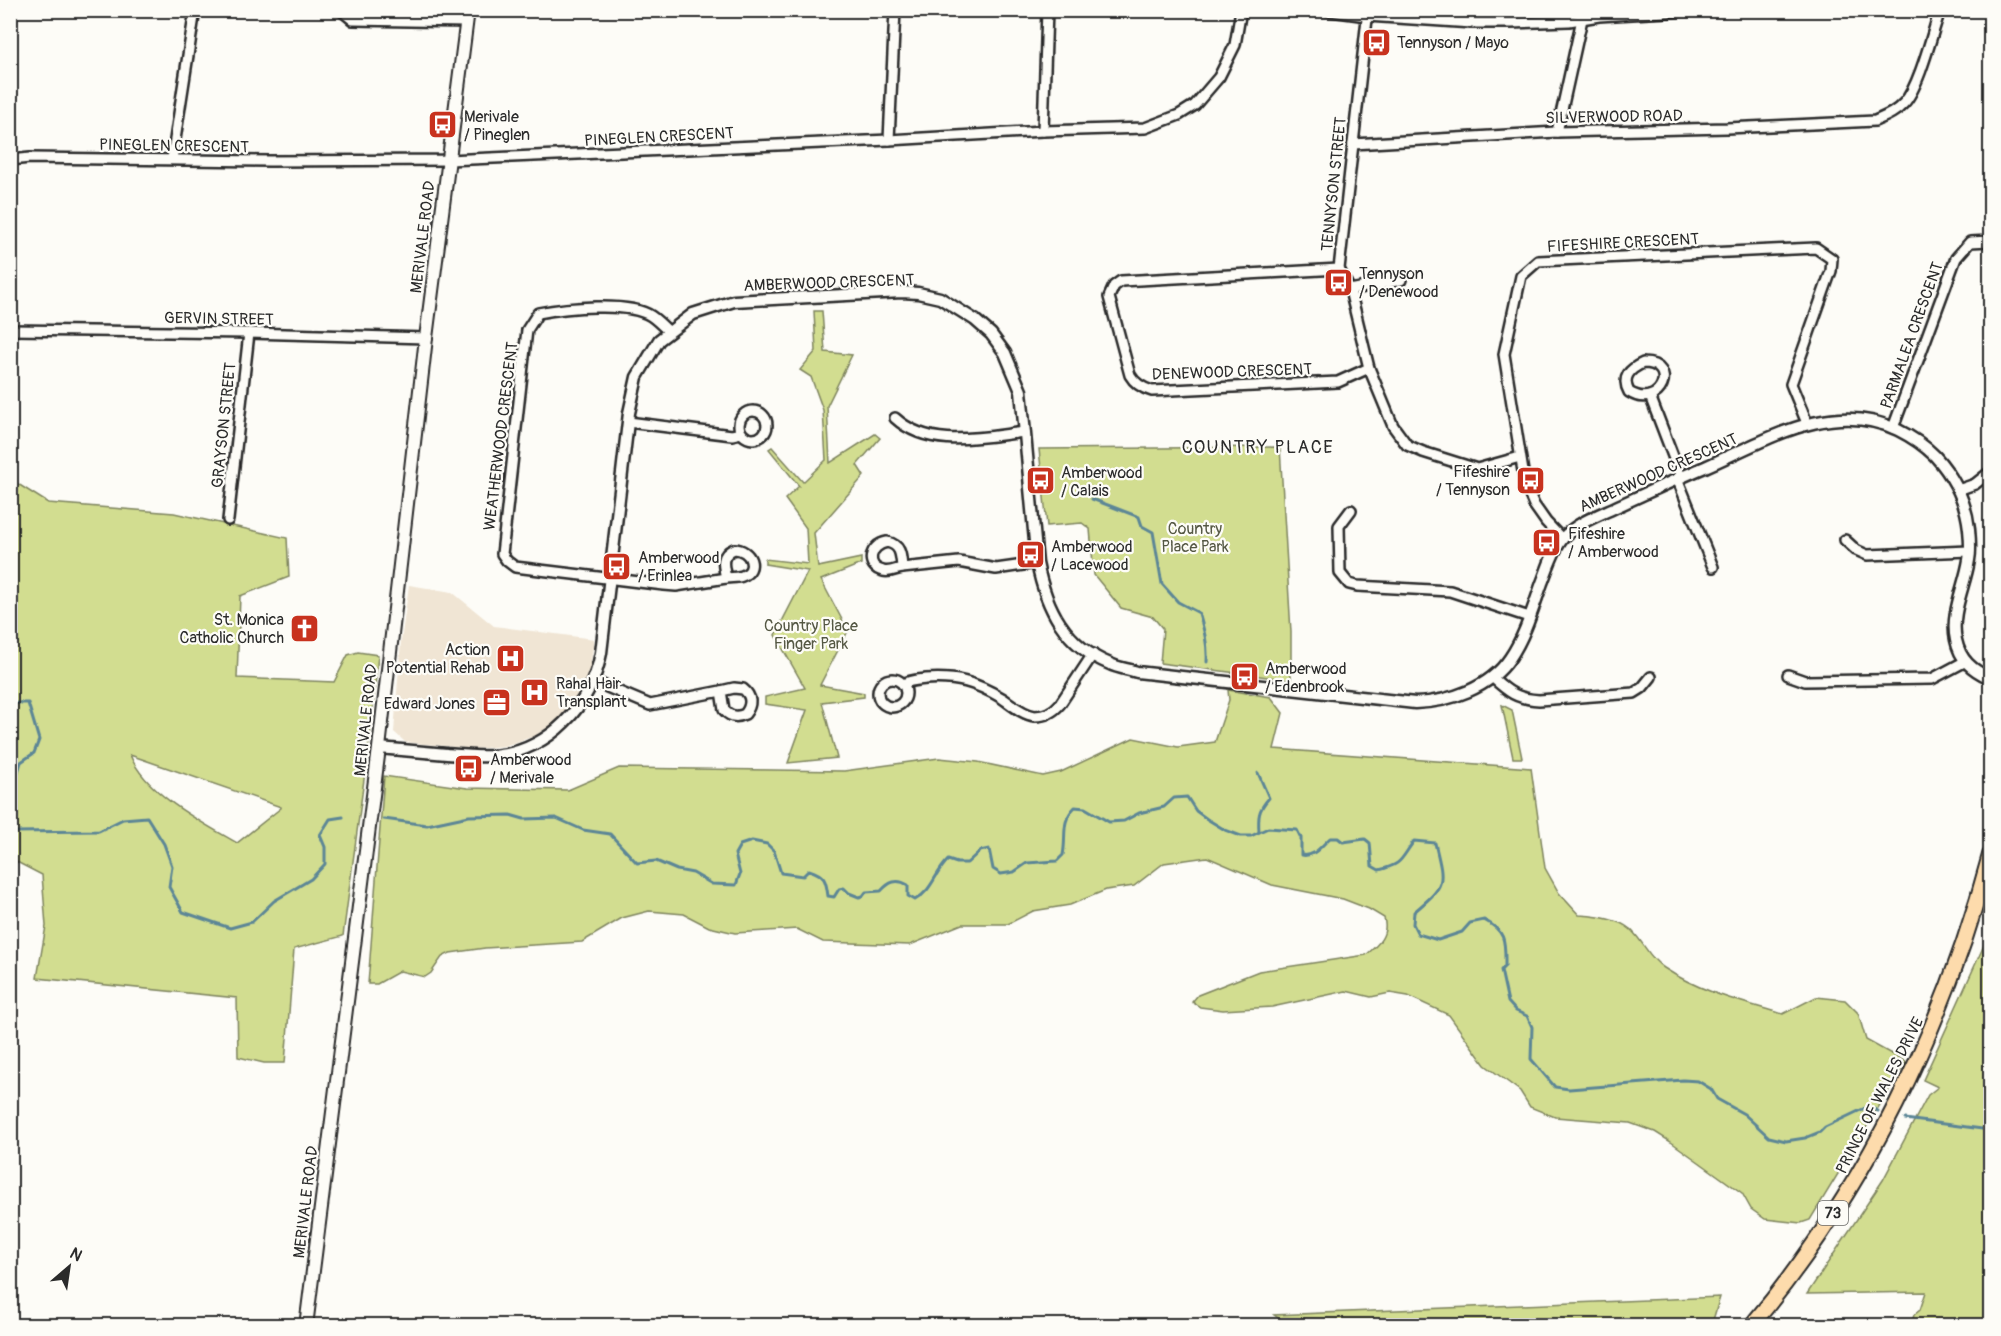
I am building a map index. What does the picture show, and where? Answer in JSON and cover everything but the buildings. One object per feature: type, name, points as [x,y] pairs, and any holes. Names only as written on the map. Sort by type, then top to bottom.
[{"type":"main road","name":"MERIVALE ROAD","points":[[306,1326],[379,748],[426,338],[467,16]]},
{"type":"main road","name":"PRINCE OF WALES DRIVE","points":[[1751,1326],[1816,1240],[1849,1188],[1902,1091],[1952,978],[1975,913],[1990,855]]},
{"type":"street","points":[[172,159],[195,10]]},
{"type":"street","points":[[341,10],[353,20],[467,16]]},
{"type":"street","points":[[889,140],[895,10]]},
{"type":"street","points":[[1043,131],[1047,10]]},
{"type":"street","name":"PINEGLEN CRESCENT","points":[[10,160],[30,158],[270,161],[448,160],[1144,128],[1179,115],[1195,105],[1220,77],[1235,45],[1242,10]]},
{"type":"street","points":[[1323,10],[1482,23],[1569,21],[1584,14],[1700,10]]},
{"type":"street","name":"SILVERWOOD ROAD","points":[[1353,144],[1557,132],[1727,128],[1875,120],[1892,114],[1905,102],[1914,86],[1940,10]]},
{"type":"street","name":"TENNYSON STREET","points":[[1367,13],[1339,269],[1350,290],[1369,368],[1393,426],[1407,445],[1477,469],[1520,457]]},
{"type":"street","points":[[1557,132],[1584,14]]},
{"type":"street","name":"PARMALEA CRESCENT","points":[[1893,428],[1956,258],[1970,242],[1990,241]]},
{"type":"street","name":"FIFESHIRE CRESCENT","points":[[1562,539],[1546,522],[1534,504],[1526,484],[1504,354],[1521,276],[1538,261],[1816,248],[1832,259],[1831,271],[1791,384],[1807,423]]},
{"type":"street","name":"DENEWOOD CRESCENT","points":[[1339,269],[1121,281],[1114,286],[1109,297],[1130,375],[1134,382],[1152,391],[1338,382],[1369,368]]},
{"type":"street","points":[[1350,290],[1401,280]]},
{"type":"street","name":"AMBERWOOD CRESCENT","points":[[379,748],[478,757],[496,756],[537,743],[556,731],[570,717],[593,681],[601,653],[628,422],[637,377],[659,340],[669,332],[693,314],[734,301],[918,293],[940,298],[975,320],[992,334],[1005,353],[1021,391],[1037,563],[1049,606],[1059,625],[1073,640],[1110,664],[1137,672],[1415,703],[1436,702],[1458,695],[1492,677],[1509,660],[1520,641],[1552,557],[1562,539],[1578,525],[1679,478],[1807,423],[1832,418],[1873,420],[1912,438],[1929,450],[1945,467],[1958,490],[1969,527],[1970,551],[1955,621],[1956,642],[1964,662]]},
{"type":"street","name":"WEATHERWOOD CRESCENT","points":[[610,578],[515,567],[502,554],[527,330],[538,313],[552,310],[624,306],[650,315],[669,332]]},
{"type":"street","name":"GERVIN STREET","points":[[10,330],[426,338]]},
{"type":"street","name":"GRAYSON STREET","points":[[228,520],[249,333]]},
{"type":"street","points":[[1643,363],[1655,364],[1663,375],[1662,386],[1650,396],[1634,396],[1625,384],[1629,371],[1643,363]]},
{"type":"street","points":[[1650,396],[1713,567]]},
{"type":"street","points":[[895,418],[906,428],[915,432],[954,440],[1024,432]]},
{"type":"street","points":[[628,422],[732,435],[741,433]]},
{"type":"street","points":[[1958,490],[1975,484],[1990,472]]},
{"type":"street","points":[[1351,510],[1339,526],[1340,573],[1349,584],[1450,591],[1529,617]]},
{"type":"street","points":[[1845,540],[1856,550],[1867,555],[1970,551]]},
{"type":"street","points":[[902,568],[958,562],[996,569],[1037,563]]},
{"type":"street","points":[[610,578],[676,586],[726,578]]},
{"type":"street","points":[[903,684],[947,678],[960,680],[981,686],[1024,712],[1035,716],[1054,710],[1060,704],[1093,654]]},
{"type":"street","points":[[1788,675],[1805,681],[1932,680],[1964,662],[1975,671],[1990,678]]},
{"type":"street","points":[[1492,677],[1504,688],[1523,699],[1539,700],[1634,693],[1642,688],[1651,677]]},
{"type":"street","points":[[593,681],[650,705],[721,691]]},
{"type":"shaded area","points":[[409,585],[452,592],[494,626],[594,639],[590,669],[580,692],[565,716],[535,736],[504,746],[474,749],[405,742],[394,732],[401,641]]},
{"type":"green space","points":[[1571,10],[1476,15],[1392,11]]},
{"type":"green space","name":"Country Place Finger Park","points":[[814,311],[822,311],[825,352],[852,355],[827,406],[830,463],[875,434],[880,438],[857,465],[864,476],[814,533],[818,567],[861,558],[861,564],[821,580],[848,631],[820,685],[864,693],[864,697],[822,702],[837,758],[788,763],[807,710],[765,704],[765,697],[805,688],[775,635],[808,571],[765,564],[765,559],[808,564],[806,528],[785,499],[799,486],[769,449],[772,447],[803,482],[826,460],[823,410],[811,377],[800,370],[816,351]]},
{"type":"green space","name":"Country Place Park","points":[[1280,447],[1291,632],[1291,680],[1160,663],[1163,629],[1153,617],[1121,608],[1094,575],[1090,529],[1082,523],[1047,526],[1039,449]]},
{"type":"green space","points":[[10,479],[48,503],[174,513],[287,538],[289,577],[240,596],[237,678],[334,682],[348,655],[358,652],[378,655],[371,727],[343,936],[294,949],[285,1063],[264,1063],[238,1057],[237,998],[37,978],[46,926],[42,875],[11,859]],"holes":[[[130,755],[281,807],[237,843],[176,806],[161,794],[148,782]]]},
{"type":"green space","points":[[1228,690],[1271,697],[1283,713],[1274,749],[1531,768],[1545,868],[1559,893],[1579,915],[1601,917],[1623,924],[1634,933],[1651,956],[1664,968],[1692,984],[1737,1000],[1783,1014],[1816,997],[1845,1000],[1858,1013],[1866,1040],[1906,1062],[1810,1220],[1801,1223],[1765,1219],[1751,1209],[1742,1193],[1655,1132],[1630,1123],[1555,1117],[1530,1107],[1520,1091],[1485,1065],[1449,1015],[1408,996],[1390,993],[1371,997],[1346,991],[1272,1007],[1223,1010],[1200,1007],[1192,1002],[1198,995],[1259,971],[1366,955],[1378,943],[1385,930],[1384,918],[1369,909],[1343,899],[1272,885],[1207,857],[1164,863],[1134,886],[1106,890],[1070,905],[1033,911],[1008,924],[962,924],[910,945],[823,942],[797,929],[735,933],[709,927],[684,914],[649,911],[622,918],[582,942],[485,948],[450,953],[442,957],[431,973],[425,977],[400,971],[377,984],[368,984],[384,776],[467,788],[568,790],[619,768],[844,771],[939,758],[978,762],[1043,776],[1061,772],[1133,738],[1178,747],[1215,742],[1229,700]]},
{"type":"green space","points":[[1502,705],[1512,710],[1522,758],[1513,758]]},
{"type":"green space","points":[[1990,932],[1990,1325],[1911,1325],[1914,1315],[1920,1310],[1926,1292],[1807,1294],[1883,1180],[1928,1095],[1938,1087],[1923,1080]]},
{"type":"green space","points":[[1720,1297],[1713,1320],[1707,1326],[1289,1326],[1274,1315]]},
{"type":"waterway","points":[[1092,499],[1139,517],[1142,526],[1153,532],[1162,584],[1178,602],[1199,613],[1206,643],[1207,662]]},
{"type":"waterway","points":[[10,709],[17,703],[28,703],[39,740],[34,753],[21,762],[10,798]]},
{"type":"waterway","points":[[1258,773],[1269,798],[1260,814],[1259,832]]},
{"type":"waterway","points":[[384,819],[427,825],[469,816],[510,815],[524,819],[556,818],[583,830],[610,834],[637,863],[656,861],[677,870],[693,873],[712,884],[736,885],[740,874],[735,854],[740,845],[752,841],[767,844],[774,851],[781,873],[803,876],[809,870],[822,876],[828,896],[834,897],[839,889],[844,888],[859,897],[866,892],[881,891],[890,883],[897,881],[908,885],[908,896],[915,900],[926,892],[948,860],[967,863],[980,851],[989,849],[993,869],[1001,874],[1014,872],[1027,863],[1057,861],[1063,855],[1067,818],[1075,807],[1085,808],[1109,822],[1124,821],[1139,813],[1164,807],[1174,798],[1187,797],[1196,811],[1207,819],[1241,836],[1251,836],[1268,828],[1297,830],[1301,838],[1301,855],[1314,853],[1330,838],[1338,838],[1343,842],[1365,839],[1370,843],[1372,866],[1379,870],[1397,863],[1414,841],[1435,843],[1440,867],[1440,883],[1432,896],[1414,912],[1413,924],[1418,934],[1438,940],[1462,932],[1470,923],[1484,920],[1497,929],[1504,944],[1505,966],[1501,970],[1508,1002],[1516,1011],[1527,1016],[1532,1027],[1531,1059],[1555,1087],[1569,1089],[1683,1080],[1698,1081],[1711,1089],[1717,1099],[1744,1114],[1769,1137],[1786,1141],[1805,1138],[1820,1132],[1825,1127],[1865,1108],[1878,1111]]},
{"type":"waterway","points":[[10,827],[13,832],[99,831],[123,819],[147,817],[164,844],[172,866],[169,887],[183,912],[230,928],[252,922],[274,901],[311,879],[325,864],[325,847],[320,835],[330,819],[343,817]]},
{"type":"waterway","points":[[1905,1119],[1990,1130]]},
{"type":"place","name":"Tennyson / Mayo","points":[[1376,42]]},
{"type":"place","name":"Merivale / Pineglen","points":[[443,125]]},
{"type":"place","name":"Tennyson / Denewood","points":[[1338,282]]},
{"type":"place","name":"Fifeshire / Tennyson","points":[[1531,480]]},
{"type":"place","name":"Amberwood / Calais","points":[[1040,481]]},
{"type":"place","name":"Fifeshire / Amberwood","points":[[1547,542]]},
{"type":"place","name":"Amberwood / Lacewood","points":[[1030,555]]},
{"type":"place","name":"Amberwood / Erinlea","points":[[617,566]]},
{"type":"place","name":"St. Monica Catholic Church","points":[[305,628]]},
{"type":"place","name":"Action Potential Rehab","points":[[511,658]]},
{"type":"place","name":"Amberwood / Edenbrook","points":[[1244,677]]},
{"type":"place","name":"Rahal Hair Transplant","points":[[535,692]]},
{"type":"place","name":"Edward Jones","points":[[496,703]]},
{"type":"place","name":"Amberwood / Merivale","points":[[469,768]]},
{"type":"district","name":"COUNTRY PLACE","points":[[1258,447]]}]
